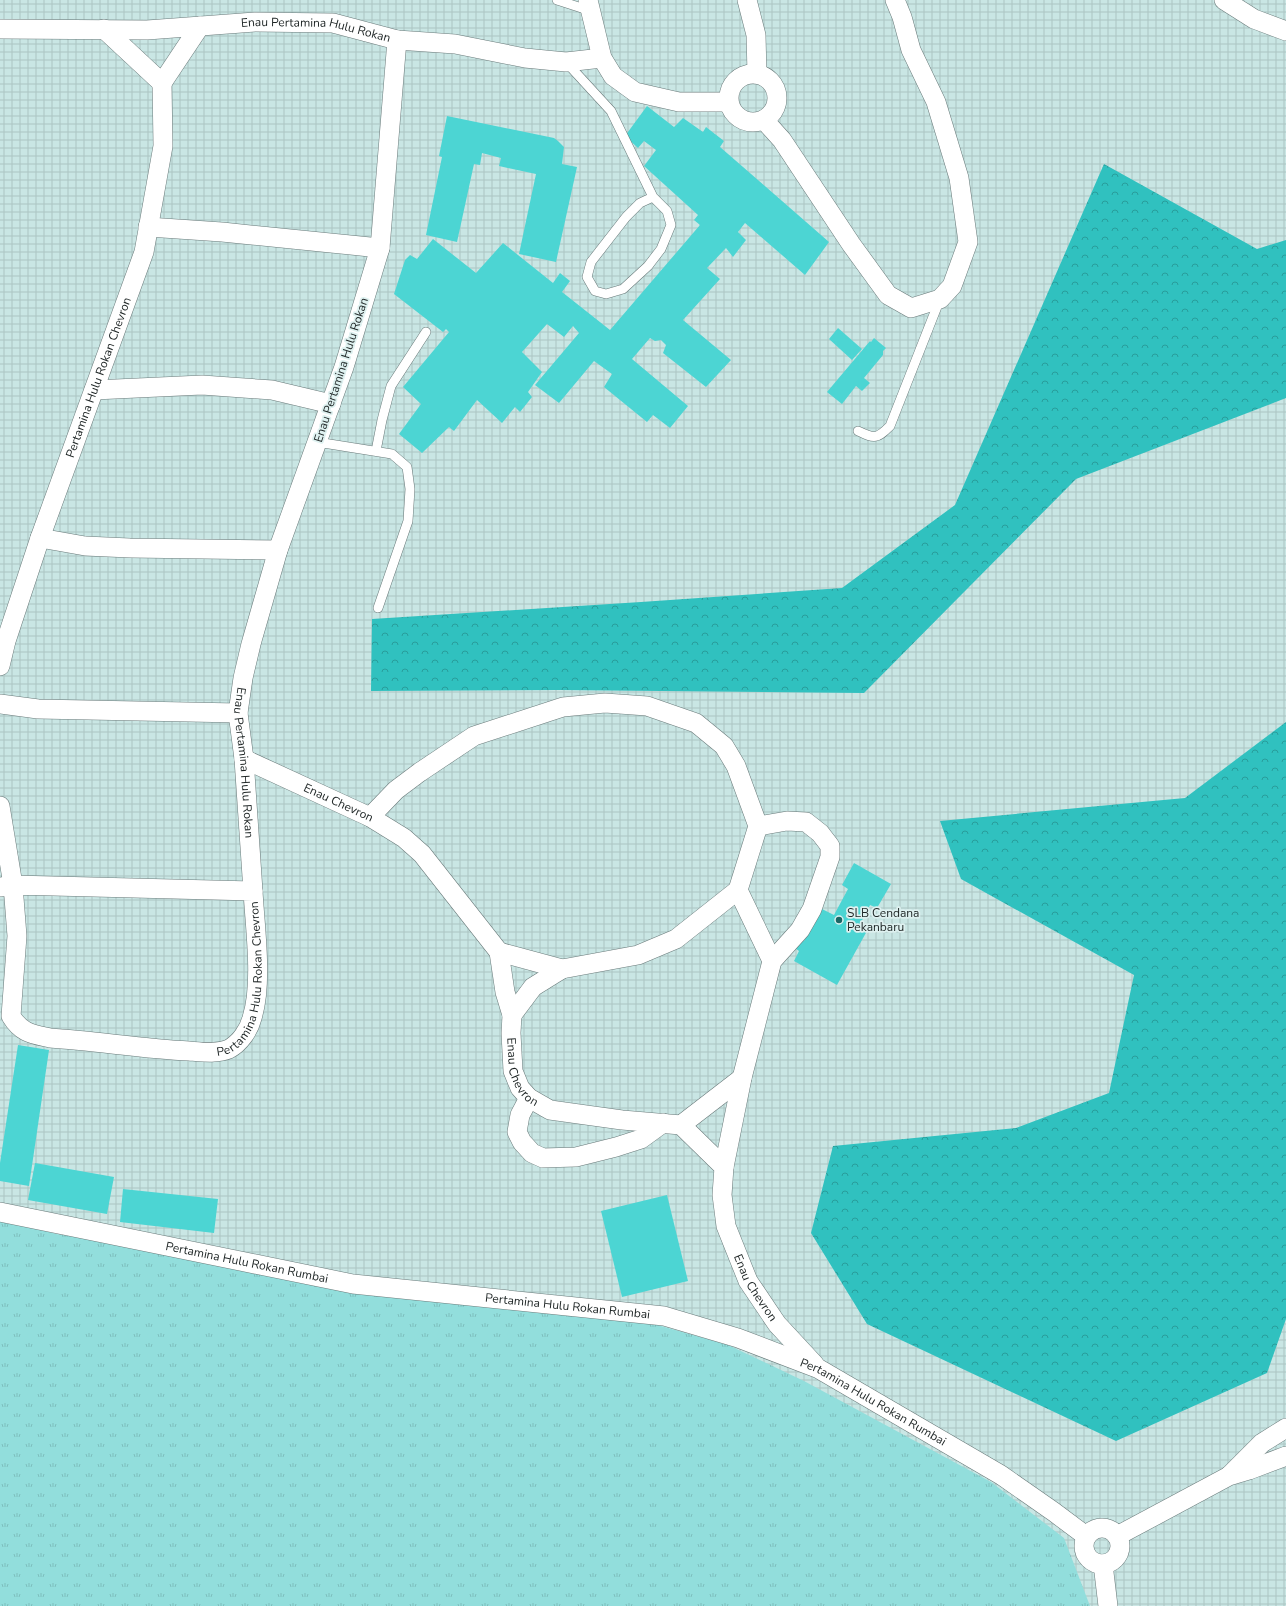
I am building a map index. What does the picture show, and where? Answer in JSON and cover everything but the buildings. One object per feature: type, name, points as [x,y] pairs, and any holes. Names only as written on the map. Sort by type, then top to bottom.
[{"type":"street","points":[[747,0],[756,35],[757,74]]},
{"type":"street","points":[[764,120],[782,140],[851,244],[888,295],[911,308],[940,299],[952,286],[968,242],[959,178],[936,102],[911,50],[902,17],[895,0]]},
{"type":"street","points":[[1224,0],[1254,19],[1286,31]]},
{"type":"street","points":[[589,6],[602,58],[613,76],[635,92],[679,102],[728,102]]},
{"type":"street","name":"Enau Pertamina Hulu Rokan","points":[[0,29],[147,30],[255,22],[333,23],[397,40],[380,248],[344,367],[278,550],[251,644],[243,678],[238,712],[244,759],[253,891]]},
{"type":"street","points":[[104,29],[162,83],[200,26]]},
{"type":"street","points":[[397,40],[455,44],[525,58],[566,62],[602,58]]},
{"type":"street","points":[[757,74],[768,80],[775,89],[777,101],[773,112],[764,120],[749,122],[735,116],[728,102],[731,87],[742,76],[757,74]]},
{"type":"street","name":"Pertamina Hulu Rokan Chevron","points":[[0,666],[6,641],[40,538],[144,252],[163,146],[162,83]]},
{"type":"street","points":[[148,227],[222,232],[380,248]]},
{"type":"street","points":[[94,390],[202,385],[272,390],[331,404]]},
{"type":"street","points":[[40,538],[85,546],[278,550]]},
{"type":"street","points":[[370,817],[396,790],[474,736],[563,706],[605,703],[647,706],[696,723],[724,746],[736,766],[758,826],[738,890],[676,939],[638,955],[562,968],[533,987],[512,1015]]},
{"type":"street","points":[[0,704],[38,709],[238,712]]},
{"type":"street","name":"Enau Chevron","points":[[244,759],[370,817],[404,838],[422,854],[499,952],[505,992],[512,1015],[511,1033],[513,1071],[520,1088],[529,1098],[550,1110],[622,1120],[672,1124]]},
{"type":"street","name":"Pertamina Hulu Rokan Chevron","points":[[0,806],[7,886],[17,936],[11,1016],[17,1026],[37,1035],[50,1038],[154,1050],[213,1052],[228,1049],[239,1042],[247,1030],[252,1019],[257,994],[253,891],[7,886]]},
{"type":"street","points":[[738,890],[772,961],[800,930],[812,909],[830,857],[830,846],[820,833],[806,822],[787,821],[758,826]]},
{"type":"street","points":[[499,952],[562,968]]},
{"type":"street","name":"Enau Chevron","points":[[772,961],[742,1078],[724,1167],[722,1195],[726,1226],[748,1281],[777,1324],[819,1369]]},
{"type":"street","points":[[529,1098],[520,1115],[518,1132],[522,1142],[532,1152],[543,1158],[576,1157],[641,1139],[672,1124],[742,1078]]},
{"type":"street","points":[[672,1124],[724,1167]]},
{"type":"street","name":"Pertamina Hulu Rokan Rumbai","points":[[0,1212],[353,1284],[664,1316],[738,1338],[819,1369],[1001,1475],[1086,1536]]},
{"type":"street","points":[[1229,1476],[1262,1443],[1286,1428]]},
{"type":"street","points":[[1117,1536],[1229,1476],[1286,1456]]},
{"type":"street","points":[[1102,1528],[1110,1530],[1117,1536],[1120,1545],[1118,1554],[1112,1561],[1104,1564],[1096,1563],[1086,1555],[1084,1551],[1086,1536],[1093,1530],[1102,1528]]},
{"type":"street","points":[[1104,1564],[1108,1606]]},
{"type":"lane","points":[[557,0],[589,6]]},
{"type":"lane","points":[[566,62],[611,111],[653,197],[667,211],[671,225],[661,249],[648,266],[623,289],[606,294],[595,291],[587,278],[591,262],[631,212],[640,203],[653,197]]},
{"type":"lane","points":[[858,431],[871,437],[880,437],[890,426],[940,299]]},
{"type":"lane","points":[[376,451],[391,386],[426,332]]},
{"type":"lane","points":[[317,442],[392,454],[407,467],[410,489],[408,521],[378,608]]},
{"type":"shaded area","points":[[0,0],[1286,0],[1286,1606],[0,1606]]},
{"type":"green space","points":[[1104,164],[1257,249],[1286,240],[1286,398],[1076,479],[864,693],[559,690],[371,691],[372,619],[842,588],[955,505]]},
{"type":"green space","points":[[1286,722],[1286,1319],[1267,1373],[1116,1441],[867,1324],[811,1233],[833,1146],[1016,1128],[1109,1093],[1134,975],[961,879],[940,821],[1185,798]]},
{"type":"green space","points":[[0,1218],[56,1234],[654,1324],[728,1345],[804,1381],[991,1482],[1064,1538],[1090,1606],[0,1606]]},
{"type":"place","name":"SLB Cendana Pekanbaru","points":[[839,920]]}]
